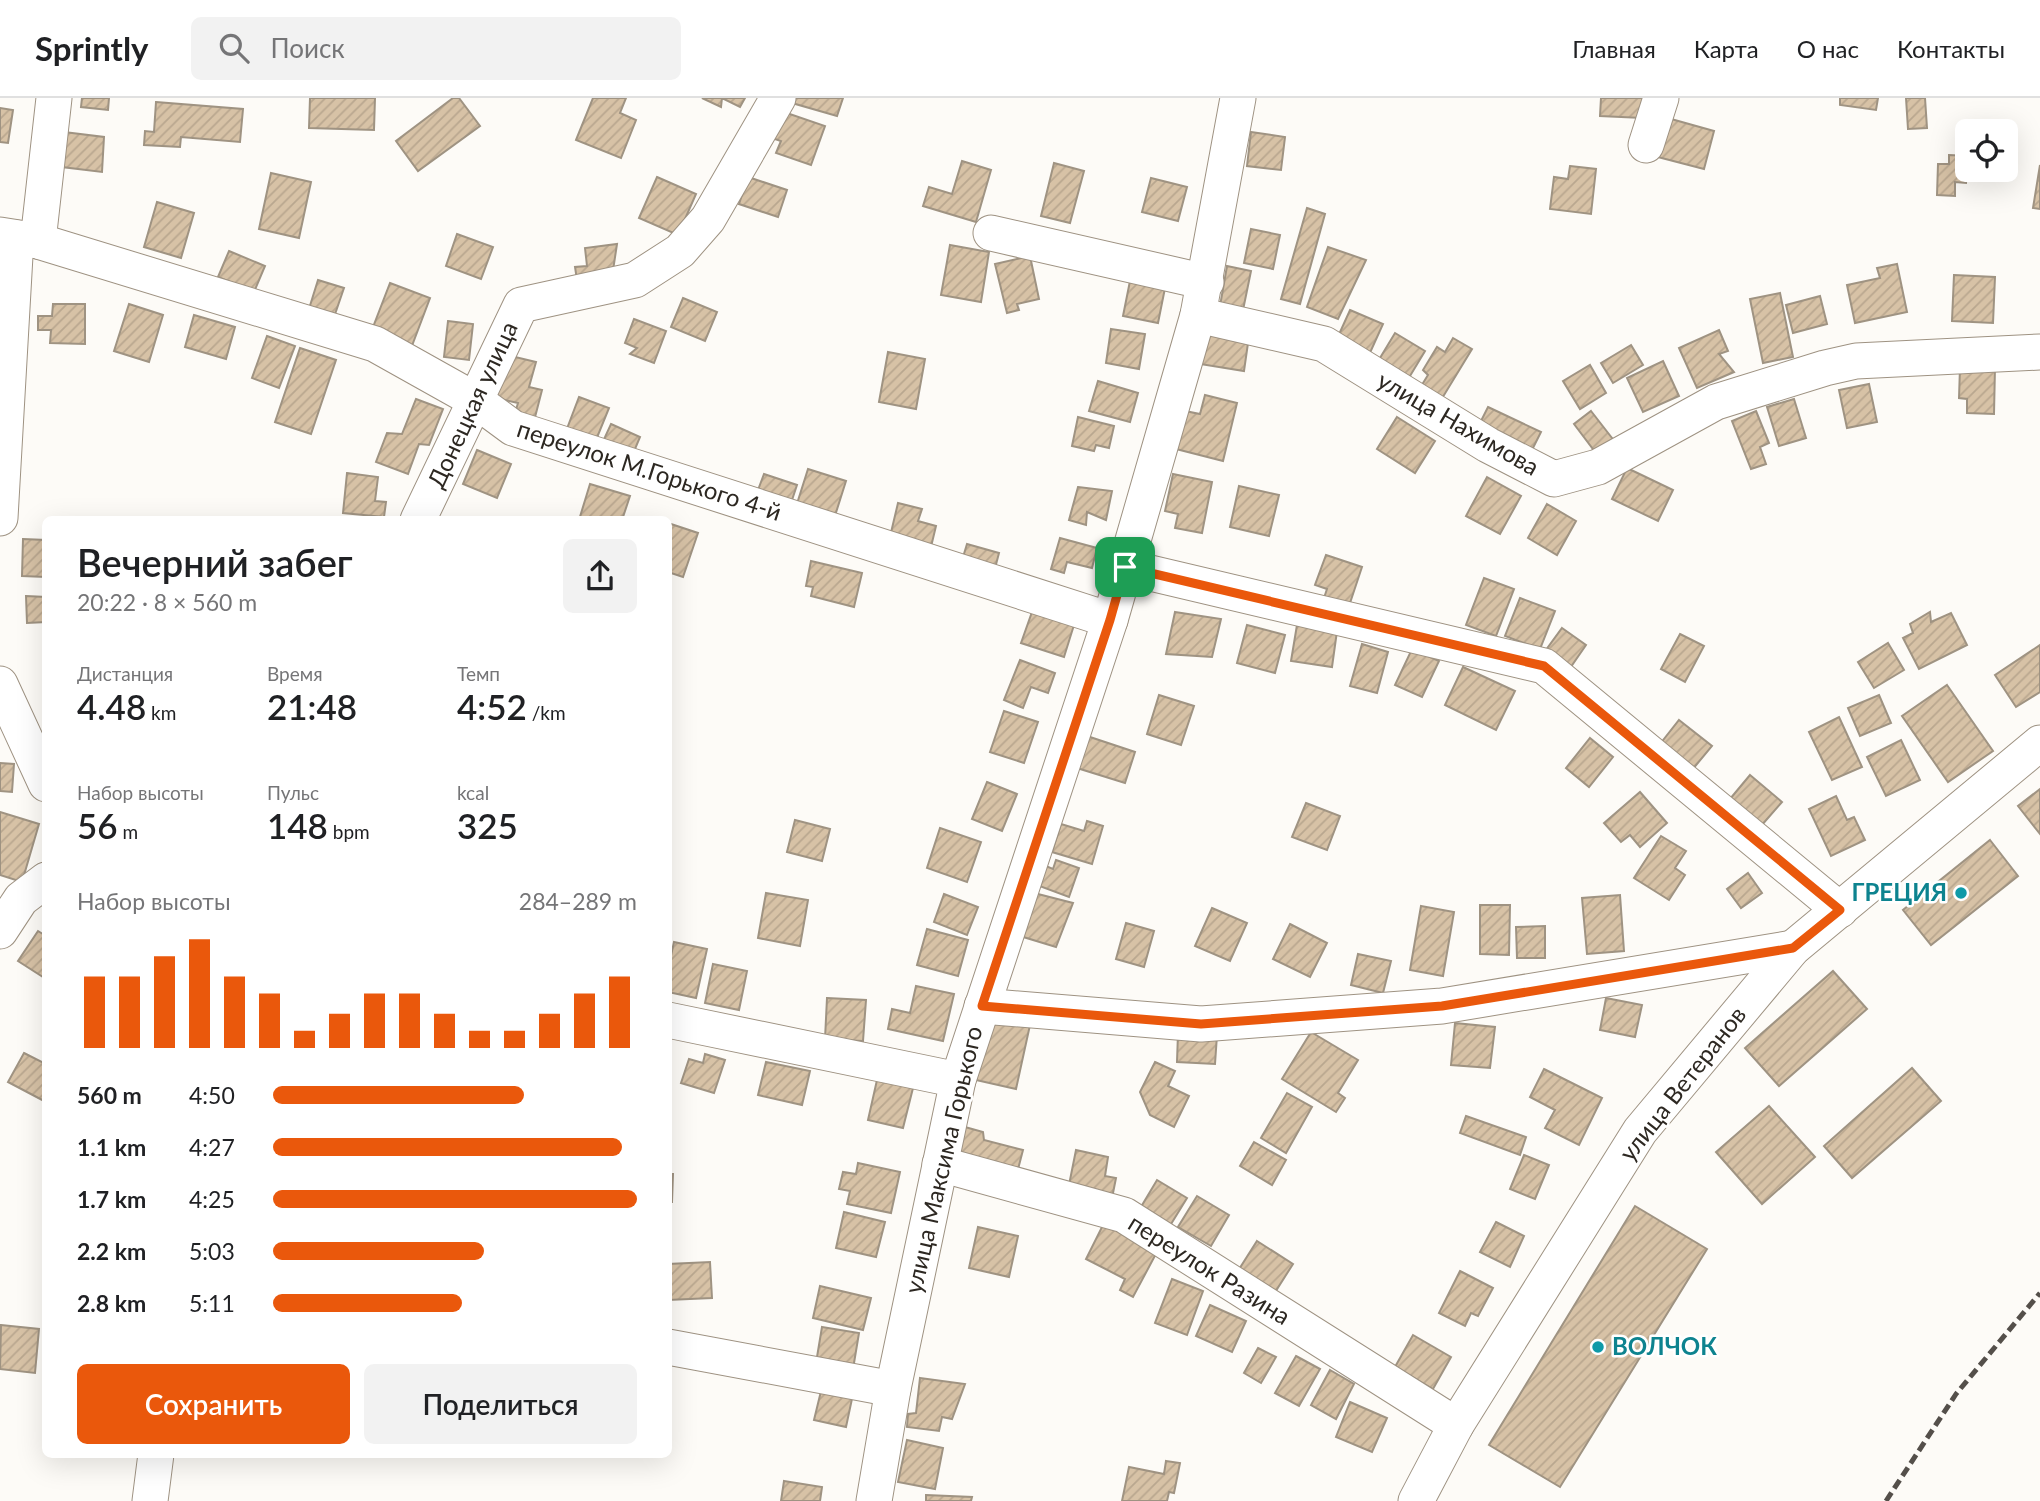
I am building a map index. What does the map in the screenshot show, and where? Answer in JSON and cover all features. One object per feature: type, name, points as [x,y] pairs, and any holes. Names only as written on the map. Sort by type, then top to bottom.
[{"type":"street","points":[[0,518],[18,238],[54,98]]},
{"type":"street","name":"Донецкая улица","points":[[420,516],[521,305],[635,279],[680,251],[708,219],[778,98]]},
{"type":"street","name":"улица Максима Горького","points":[[874,1501],[893,1389],[958,1080],[1110,620],[1202,299],[1238,98]]},
{"type":"street","points":[[1646,145],[1661,98]]},
{"type":"street","name":"улица Нахимова","points":[[991,233],[1202,299],[1324,344],[1488,445],[1554,479],[1598,467],[1716,402],[1825,368],[1856,361],[2040,352]]},
{"type":"street","name":"переулок М.Горького 4-й","points":[[18,238],[375,344],[475,400],[513,428],[1110,620]]},
{"type":"street","points":[[1125,567],[1544,666],[1840,910]]},
{"type":"street","points":[[0,684],[42,775]]},
{"type":"street","name":"улица Ветеранов","points":[[1416,1501],[1456,1426],[1640,1131],[1793,948],[2040,743]]},
{"type":"street","points":[[0,931],[22,892]]},
{"type":"street","points":[[982,1006],[1201,1024],[1442,1006],[1793,948]]},
{"type":"street","points":[[672,1021],[958,1080]]},
{"type":"street","name":"переулок Разина","points":[[940,1164],[1124,1215],[1456,1426]]},
{"type":"street","points":[[672,1348],[893,1389]]},
{"type":"street","points":[[150,1501],[155,1458]]},
{"type":"building","points":[[82,98],[109,98],[108,110],[81,107]]},
{"type":"building","points":[[310,98],[375,98],[374,130],[309,128]]},
{"type":"building","points":[[453,98],[459,98],[480,126],[418,171],[396,141]]},
{"type":"building","points":[[593,98],[626,98],[620,113],[636,120],[621,158],[576,140]]},
{"type":"building","points":[[702,98],[722,98],[721,107]]},
{"type":"building","points":[[722,98],[745,98],[740,107]]},
{"type":"building","points":[[794,98],[843,98],[837,116],[792,103]]},
{"type":"building","points":[[1601,98],[1643,98],[1642,118],[1600,116]]},
{"type":"building","points":[[1840,98],[1878,98],[1876,110],[1840,105]]},
{"type":"building","points":[[1906,98],[1925,98],[1927,128],[1908,129]]},
{"type":"building","points":[[156,102],[243,109],[240,142],[181,137],[180,147],[144,145],[145,131],[154,132]]},
{"type":"building","points":[[0,108],[13,110],[8,143],[0,142]]},
{"type":"building","points":[[778,110],[825,126],[811,165],[776,153],[781,141],[769,137]]},
{"type":"building","points":[[1664,117],[1714,131],[1704,169],[1654,156]]},
{"type":"building","points":[[64,132],[104,137],[102,172],[62,167]]},
{"type":"building","points":[[1251,132],[1285,137],[1281,170],[1247,166]]},
{"type":"building","points":[[1949,155],[1955,155],[1955,196],[1937,195],[1938,164],[1949,164]]},
{"type":"building","points":[[962,161],[991,170],[976,222],[923,206],[929,187],[952,194]]},
{"type":"building","points":[[1054,163],[1084,171],[1070,223],[1041,216]]},
{"type":"building","points":[[2040,165],[2040,209],[2033,208]]},
{"type":"building","points":[[1570,166],[1596,169],[1591,214],[1550,209],[1554,177],[1568,179]]},
{"type":"building","points":[[271,173],[311,182],[299,238],[259,229]]},
{"type":"building","points":[[657,177],[696,194],[678,235],[639,218]]},
{"type":"building","points":[[748,177],[787,190],[778,217],[739,204]]},
{"type":"building","points":[[1151,178],[1187,187],[1178,221],[1142,212]]},
{"type":"building","points":[[157,202],[194,213],[181,258],[144,247]]},
{"type":"building","points":[[1307,208],[1325,214],[1300,304],[1281,299]]},
{"type":"building","points":[[1251,229],[1280,235],[1273,269],[1244,263]]},
{"type":"building","points":[[457,234],[493,247],[481,279],[446,266]]},
{"type":"building","points":[[617,244],[612,277],[577,280],[575,267],[587,266],[585,248]]},
{"type":"building","points":[[950,245],[989,252],[981,302],[941,295]]},
{"type":"building","points":[[1328,247],[1366,260],[1338,319],[1307,307]]},
{"type":"building","points":[[229,251],[265,266],[254,292],[218,277]]},
{"type":"building","points":[[1030,256],[1039,299],[1017,304],[1019,310],[1007,313],[995,264]]},
{"type":"building","points":[[1897,264],[1907,312],[1855,323],[1847,285],[1880,278],[1877,268]]},
{"type":"building","points":[[1227,266],[1251,271],[1243,310],[1220,306]]},
{"type":"building","points":[[1954,275],[1995,277],[1993,323],[1952,321]]},
{"type":"building","points":[[318,280],[344,288],[333,320],[308,312]]},
{"type":"building","points":[[1130,281],[1165,288],[1158,323],[1123,316]]},
{"type":"building","points":[[390,283],[430,298],[410,351],[370,335]]},
{"type":"building","points":[[1780,293],[1793,357],[1763,363],[1750,299]]},
{"type":"building","points":[[1820,296],[1827,324],[1793,333],[1786,305]]},
{"type":"building","points":[[683,298],[717,312],[705,341],[671,327]]},
{"type":"building","points":[[53,304],[85,304],[85,344],[50,343],[51,330],[38,330],[38,316],[52,316]]},
{"type":"building","points":[[129,304],[163,315],[149,362],[114,351]]},
{"type":"building","points":[[1350,310],[1383,324],[1369,355],[1336,341]]},
{"type":"building","points":[[194,315],[235,327],[226,359],[185,347]]},
{"type":"building","points":[[634,319],[666,331],[654,363],[630,354],[637,348],[625,343]]},
{"type":"building","points":[[448,321],[473,324],[469,360],[444,357]]},
{"type":"building","points":[[1111,329],[1145,334],[1139,369],[1106,363]]},
{"type":"building","points":[[1205,330],[1249,336],[1244,371],[1200,364]]},
{"type":"building","points":[[1719,330],[1728,351],[1719,354],[1734,372],[1697,388],[1679,348]]},
{"type":"building","points":[[1395,333],[1425,351],[1407,381],[1377,363]]},
{"type":"building","points":[[267,336],[295,346],[279,388],[252,378]]},
{"type":"building","points":[[1453,338],[1472,349],[1438,405],[1417,393],[1428,375],[1423,370],[1437,347],[1445,352]]},
{"type":"building","points":[[1631,345],[1643,365],[1613,383],[1601,363]]},
{"type":"building","points":[[300,348],[336,360],[311,434],[275,422]]},
{"type":"building","points":[[888,352],[925,359],[916,409],[879,402]]},
{"type":"building","points":[[503,354],[536,362],[529,387],[542,390],[533,425],[513,420],[518,403],[492,397]]},
{"type":"building","points":[[1663,361],[1679,396],[1643,412],[1627,378]]},
{"type":"building","points":[[1590,365],[1606,393],[1580,409],[1563,381]]},
{"type":"building","points":[[1960,367],[1995,367],[1994,414],[1967,413],[1967,399],[1959,398]]},
{"type":"building","points":[[1098,381],[1138,393],[1130,422],[1089,411]]},
{"type":"building","points":[[1869,384],[1877,422],[1847,428],[1839,390]]},
{"type":"building","points":[[1205,395],[1237,403],[1223,461],[1176,449],[1185,411],[1200,414]]},
{"type":"building","points":[[579,397],[609,408],[594,445],[565,434]]},
{"type":"building","points":[[416,399],[443,409],[429,445],[419,444],[408,474],[376,462],[387,433],[402,434]]},
{"type":"building","points":[[1794,399],[1806,438],[1779,446],[1767,407]]},
{"type":"building","points":[[1488,407],[1541,432],[1527,460],[1480,423]]},
{"type":"building","points":[[1591,411],[1619,447],[1602,461],[1574,424]]},
{"type":"building","points":[[1756,411],[1769,443],[1760,447],[1766,464],[1751,469],[1732,421]]},
{"type":"building","points":[[1078,417],[1114,426],[1109,448],[1096,445],[1094,451],[1072,446]]},
{"type":"building","points":[[1397,417],[1435,441],[1415,473],[1377,449]]},
{"type":"building","points":[[611,424],[640,437],[630,461],[600,448]]},
{"type":"building","points":[[477,450],[511,464],[497,498],[463,484]]},
{"type":"building","points":[[1627,468],[1673,490],[1658,521],[1612,499]]},
{"type":"building","points":[[808,469],[846,481],[833,522],[795,510]]},
{"type":"building","points":[[347,473],[378,477],[375,501],[386,502],[384,516],[343,513]]},
{"type":"building","points":[[764,474],[797,485],[789,509],[755,498]]},
{"type":"building","points":[[1173,474],[1212,482],[1202,533],[1175,528],[1178,514],[1165,511]]},
{"type":"building","points":[[1487,477],[1521,496],[1500,534],[1466,516]]},
{"type":"building","points":[[590,484],[630,496],[623,516],[580,516]]},
{"type":"building","points":[[1239,486],[1279,495],[1269,536],[1230,527]]},
{"type":"building","points":[[1078,487],[1112,491],[1106,520],[1087,512],[1086,525],[1069,520]]},
{"type":"building","points":[[898,503],[922,509],[918,521],[936,526],[930,551],[889,541]]},
{"type":"building","points":[[1547,504],[1576,521],[1557,555],[1528,538]]},
{"type":"building","points":[[672,524],[698,533],[683,577],[672,573]]},
{"type":"building","points":[[1060,538],[1097,548],[1092,568],[1067,562],[1064,573],[1051,569]]},
{"type":"building","points":[[23,539],[42,540],[42,577],[22,576]]},
{"type":"building","points":[[967,544],[999,553],[993,576],[960,567]]},
{"type":"building","points":[[1326,555],[1362,567],[1348,609],[1323,601],[1327,589],[1315,585]]},
{"type":"building","points":[[811,561],[862,573],[854,607],[811,596],[813,587],[806,586]]},
{"type":"building","points":[[1484,578],[1514,589],[1496,636],[1466,625]]},
{"type":"building","points":[[26,596],[42,597],[42,622],[27,623]]},
{"type":"building","points":[[1520,598],[1555,611],[1540,649],[1505,636]]},
{"type":"building","points":[[1032,612],[1074,625],[1064,657],[1021,643]]},
{"type":"building","points":[[1175,612],[1221,619],[1212,657],[1166,654]]},
{"type":"building","points":[[1930,612],[1931,622],[1951,613],[1967,645],[1919,669],[1903,638],[1913,633],[1910,624]]},
{"type":"building","points":[[1247,625],[1285,635],[1275,673],[1237,663]]},
{"type":"building","points":[[1297,625],[1337,631],[1332,667],[1291,661]]},
{"type":"building","points":[[1562,628],[1586,645],[1568,671],[1543,654]]},
{"type":"building","points":[[1680,634],[1704,646],[1685,682],[1661,669]]},
{"type":"building","points":[[1888,643],[1904,670],[1874,688],[1858,662]]},
{"type":"building","points":[[1362,644],[1388,652],[1377,693],[1350,686]]},
{"type":"building","points":[[2040,645],[2040,692],[2016,707],[1995,675]]},
{"type":"building","points":[[1412,649],[1439,661],[1422,697],[1395,685]]},
{"type":"building","points":[[1020,660],[1055,673],[1048,693],[1031,687],[1023,708],[1004,700]]},
{"type":"building","points":[[1463,667],[1515,691],[1496,730],[1445,705]]},
{"type":"building","points":[[1947,685],[1993,751],[1948,782],[1902,716]]},
{"type":"building","points":[[1159,695],[1194,706],[1181,745],[1147,734]]},
{"type":"building","points":[[1879,695],[1891,723],[1860,736],[1848,708]]},
{"type":"building","points":[[1004,711],[1038,722],[1024,763],[990,752]]},
{"type":"building","points":[[1839,717],[1862,767],[1832,780],[1809,732]]},
{"type":"building","points":[[1679,720],[1712,746],[1692,770],[1660,744]]},
{"type":"building","points":[[1087,736],[1135,752],[1125,783],[1077,768]]},
{"type":"building","points":[[1590,738],[1613,757],[1589,787],[1566,768]]},
{"type":"building","points":[[1901,740],[1920,780],[1886,796],[1867,757]]},
{"type":"building","points":[[0,763],[14,764],[12,792],[0,791]]},
{"type":"building","points":[[1750,775],[1782,802],[1761,826],[1730,799]]},
{"type":"building","points":[[987,782],[1017,794],[1002,831],[972,819]]},
{"type":"building","points":[[2040,789],[2040,834],[2018,806]]},
{"type":"building","points":[[1640,792],[1667,823],[1640,847],[1630,835],[1621,842],[1604,823]]},
{"type":"building","points":[[1836,796],[1847,820],[1854,817],[1865,840],[1831,856],[1809,809]]},
{"type":"building","points":[[1306,803],[1340,816],[1327,850],[1292,837]]},
{"type":"building","points":[[0,812],[39,824],[22,882],[0,875]]},
{"type":"building","points":[[795,820],[830,829],[822,861],[787,852]]},
{"type":"building","points":[[1087,821],[1103,826],[1092,864],[1052,852],[1061,824],[1084,831]]},
{"type":"building","points":[[940,828],[981,842],[967,882],[927,868]]},
{"type":"building","points":[[1661,836],[1686,851],[1675,868],[1685,875],[1669,900],[1634,878]]},
{"type":"building","name":"ГРЕЦИЯ","points":[[1990,840],[2018,876],[1931,945],[1903,910]]},
{"type":"building","points":[[1056,860],[1079,868],[1069,897],[1034,884],[1041,864],[1053,869]]},
{"type":"building","points":[[1748,873],[1762,893],[1741,908],[1727,889]]},
{"type":"building","points":[[766,893],[808,900],[800,946],[758,938]]},
{"type":"building","points":[[1034,893],[1073,903],[1056,947],[1020,936]]},
{"type":"building","points":[[944,894],[978,907],[967,935],[934,922]]},
{"type":"building","points":[[1620,895],[1624,951],[1587,954],[1582,898]]},
{"type":"building","points":[[1480,905],[1510,905],[1509,955],[1480,954]]},
{"type":"building","points":[[1421,906],[1454,912],[1443,976],[1410,970]]},
{"type":"building","points":[[1212,908],[1247,923],[1230,961],[1195,946]]},
{"type":"building","points":[[1126,923],[1154,931],[1144,967],[1116,959]]},
{"type":"building","points":[[1290,924],[1327,943],[1310,977],[1273,959]]},
{"type":"building","points":[[1545,926],[1545,958],[1517,958],[1516,927]]},
{"type":"building","points":[[927,929],[968,940],[958,976],[917,965]]},
{"type":"building","points":[[38,931],[42,934],[42,976],[18,961]]},
{"type":"building","points":[[674,942],[707,949],[696,998],[672,993]]},
{"type":"building","points":[[1358,954],[1391,961],[1383,993],[1351,985]]},
{"type":"building","points":[[713,964],[747,971],[739,1010],[705,1003]]},
{"type":"building","points":[[1833,971],[1867,1009],[1779,1086],[1745,1048]]},
{"type":"building","points":[[916,986],[954,994],[943,1041],[888,1029],[892,1009],[910,1013]]},
{"type":"building","points":[[827,998],[866,1000],[863,1041],[825,1039]]},
{"type":"building","points":[[1606,998],[1642,1005],[1635,1037],[1600,1030]]},
{"type":"building","points":[[990,1016],[1030,1025],[1016,1089],[976,1080]]},
{"type":"building","points":[[1455,1023],[1495,1027],[1490,1068],[1451,1065]]},
{"type":"building","points":[[1311,1032],[1358,1060],[1338,1093],[1345,1098],[1336,1112],[1282,1079]]},
{"type":"building","points":[[1178,1033],[1217,1035],[1215,1064],[1177,1062]]},
{"type":"building","points":[[24,1053],[42,1062],[42,1100],[8,1082]]},
{"type":"building","points":[[705,1054],[725,1060],[714,1093],[681,1083],[689,1059],[703,1063]]},
{"type":"building","points":[[766,1062],[810,1071],[802,1105],[758,1095]]},
{"type":"building","points":[[1155,1062],[1175,1071],[1168,1086],[1189,1096],[1174,1127],[1150,1115],[1140,1092]]},
{"type":"building","points":[[1912,1068],[1941,1101],[1852,1178],[1824,1146]]},
{"type":"building","points":[[1544,1069],[1602,1098],[1579,1145],[1545,1128],[1555,1110],[1530,1097]]},
{"type":"building","points":[[877,1080],[913,1088],[903,1128],[868,1120]]},
{"type":"building","points":[[1287,1093],[1312,1107],[1286,1153],[1261,1138]]},
{"type":"building","points":[[1769,1106],[1815,1157],[1762,1204],[1716,1152]]},
{"type":"building","points":[[1466,1116],[1526,1137],[1520,1155],[1460,1133]]},
{"type":"building","points":[[965,1127],[983,1132],[984,1140],[1023,1150],[1017,1173],[957,1159]]},
{"type":"building","points":[[1254,1142],[1286,1160],[1272,1185],[1240,1166]]},
{"type":"building","points":[[1076,1150],[1108,1157],[1105,1176],[1116,1178],[1111,1203],[1067,1195]]},
{"type":"building","points":[[1524,1155],[1549,1165],[1535,1199],[1510,1189]]},
{"type":"building","points":[[858,1163],[900,1172],[891,1213],[847,1204],[850,1191],[839,1189],[843,1172],[856,1174]]},
{"type":"building","points":[[1157,1180],[1187,1198],[1168,1229],[1138,1212]]},
{"type":"building","points":[[1197,1196],[1229,1215],[1211,1246],[1178,1227]]},
{"type":"building","name":"ВОЛЧОК","points":[[1635,1206],[1707,1249],[1560,1487],[1489,1445]]},
{"type":"building","points":[[844,1212],[885,1222],[876,1257],[836,1248]]},
{"type":"building","points":[[1496,1222],[1524,1236],[1510,1267],[1480,1252]]},
{"type":"building","points":[[1104,1223],[1158,1250],[1133,1297],[1120,1290],[1125,1279],[1086,1259]]},
{"type":"building","points":[[978,1227],[1018,1236],[1009,1277],[969,1268]]},
{"type":"building","points":[[1257,1241],[1293,1264],[1272,1297],[1236,1274]]},
{"type":"building","points":[[710,1262],[712,1298],[672,1300],[672,1264]]},
{"type":"building","points":[[1460,1271],[1493,1288],[1478,1316],[1471,1313],[1465,1326],[1439,1313]]},
{"type":"building","points":[[1172,1279],[1203,1291],[1187,1335],[1155,1323]]},
{"type":"building","points":[[820,1286],[871,1298],[863,1330],[813,1318]]},
{"type":"building","points":[[1210,1305],[1246,1321],[1232,1352],[1196,1336]]},
{"type":"building","points":[[1,1325],[39,1329],[35,1373],[0,1369]]},
{"type":"building","points":[[822,1327],[859,1333],[853,1369],[816,1363]]},
{"type":"building","points":[[1413,1335],[1451,1357],[1433,1389],[1395,1367]]},
{"type":"building","points":[[1258,1348],[1276,1357],[1261,1383],[1244,1373]]},
{"type":"building","points":[[1296,1356],[1320,1369],[1299,1406],[1275,1393]]},
{"type":"building","points":[[1330,1370],[1354,1384],[1336,1419],[1311,1405]]},
{"type":"building","points":[[920,1378],[965,1384],[952,1419],[942,1417],[939,1431],[907,1427],[908,1414],[916,1413]]},
{"type":"building","points":[[822,1387],[853,1394],[846,1427],[814,1420]]},
{"type":"building","points":[[1350,1402],[1387,1418],[1372,1452],[1336,1437]]},
{"type":"building","points":[[907,1440],[943,1448],[935,1489],[898,1482]]},
{"type":"building","points":[[1166,1461],[1180,1463],[1174,1493],[1169,1492],[1167,1501],[1122,1501],[1129,1467],[1164,1474]]},
{"type":"building","points":[[784,1481],[822,1487],[820,1501],[781,1501]]},
{"type":"building","points":[[926,1495],[972,1497],[971,1501],[926,1501]]},
{"type":"railway","points":[[1886,1501],[1956,1394],[2040,1293]]},
{"type":"place","name":"ГРЕЦИЯ","points":[[1961,893]]},
{"type":"place","name":"ВОЛЧОК","points":[[1598,1347]]},
{"type":"route","points":[[1125,567],[1544,666],[1840,910],[1793,948],[1442,1006],[1201,1024],[982,1006],[1110,620],[1125,567]]}]
